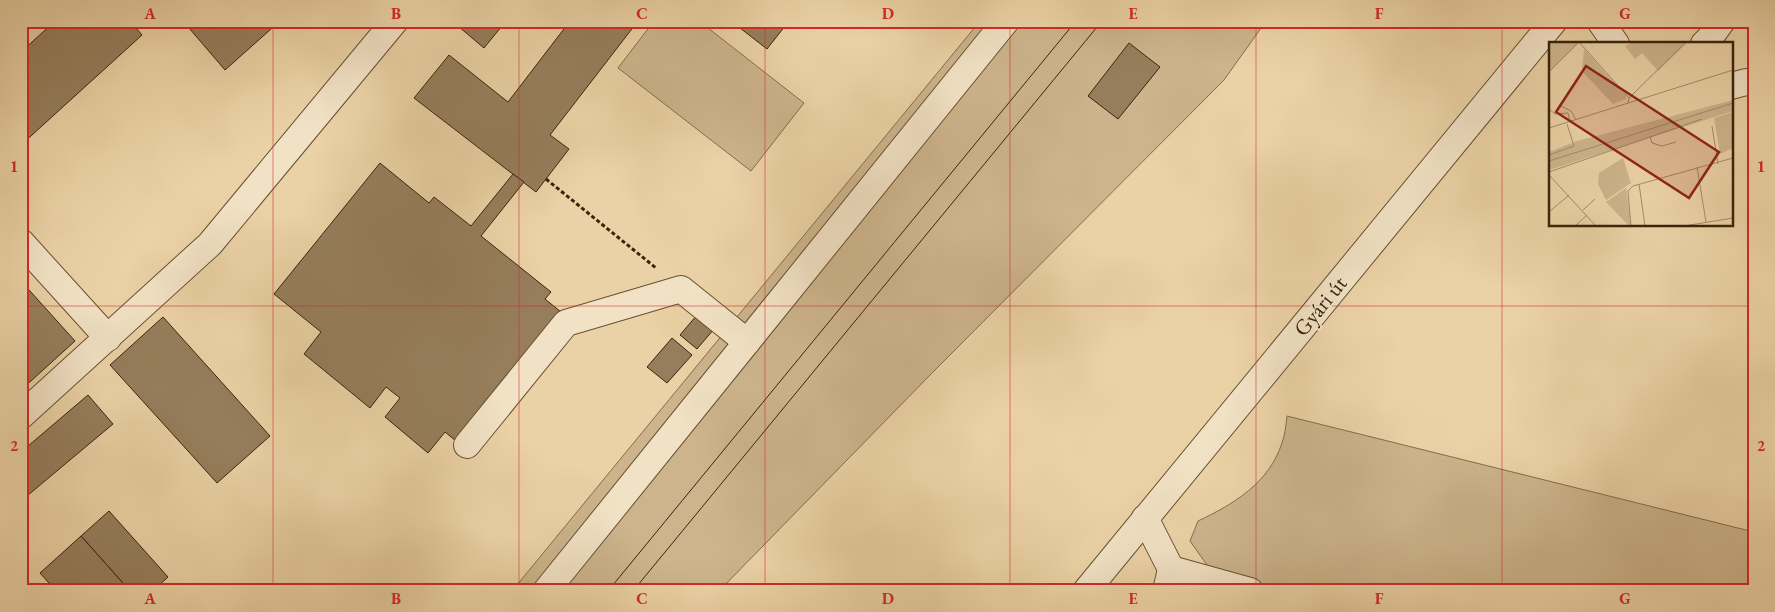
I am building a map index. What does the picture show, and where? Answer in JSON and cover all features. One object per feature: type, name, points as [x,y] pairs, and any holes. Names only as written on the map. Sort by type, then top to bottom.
[{"type":"street","points":[[21,416],[210,244],[396,21]]},
{"type":"street","points":[[546,591],[1006,21]]},
{"type":"street","name":"Gyári út","points":[[1086,591],[1542,51],[1554,21]]},
{"type":"street","points":[[1600,21],[1615,42]]},
{"type":"street","points":[[1706,42],[1722,21]]},
{"type":"street","points":[[1732,86],[1746,82],[1754,83]]},
{"type":"street","points":[[21,242],[108,338]]},
{"type":"street","points":[[467,445],[566,323],[681,289],[747,342]]},
{"type":"street","points":[[1146,518],[1168,580],[1250,591]]},
{"type":"path","points":[[546,179],[681,289]]},
{"type":"shaded area","points":[[654,21],[699,21],[804,103],[751,171],[618,68]]},
{"type":"shaded area","points":[[980,21],[1266,21],[1224,80],[934,371],[719,591],[512,591]]},
{"type":"shaded area","points":[[1287,416],[1754,532],[1754,591],[1282,591],[1212,572],[1190,541],[1198,521],[1237,499],[1259,481],[1276,457],[1284,437]]},
{"type":"building","points":[[55,21],[130,21],[142,35],[21,145],[21,52]]},
{"type":"building","points":[[183,21],[280,21],[225,70]]},
{"type":"building","points":[[452,21],[506,21],[484,48]]},
{"type":"building","points":[[570,21],[638,21],[550,135],[569,149],[536,192],[414,98],[449,55],[508,102]]},
{"type":"building","points":[[731,21],[789,21],[767,49]]},
{"type":"building","points":[[1129,43],[1160,67],[1118,119],[1088,96]]},
{"type":"building","points":[[380,163],[429,203],[434,197],[471,226],[513,174],[524,182],[481,236],[551,292],[545,299],[561,312],[456,441],[445,432],[428,453],[385,417],[400,398],[386,387],[370,408],[304,354],[321,332],[274,294]]},
{"type":"building","points":[[21,281],[75,341],[21,390]]},
{"type":"building","points":[[697,315],[714,329],[697,349],[680,335]]},
{"type":"building","points":[[163,317],[270,436],[217,483],[110,365]]},
{"type":"building","points":[[672,338],[692,355],[667,383],[647,367]]},
{"type":"building","points":[[88,395],[113,424],[21,501],[21,452]]},
{"type":"building","points":[[109,511],[168,577],[153,591],[130,591],[81,536]]},
{"type":"building","points":[[81,536],[130,591],[56,591],[40,573]]},
{"type":"tram line","points":[[608,591],[1076,21]]},
{"type":"tram line","points":[[633,591],[1102,21]]}]
